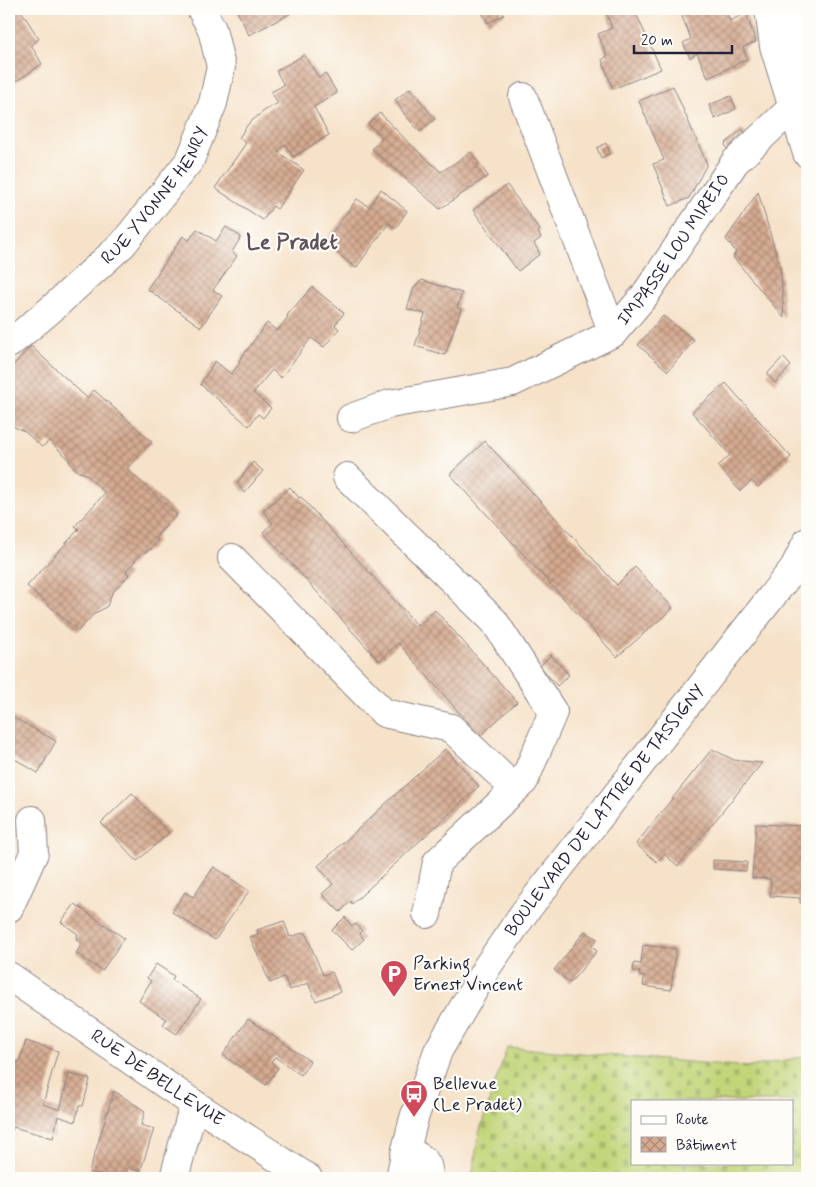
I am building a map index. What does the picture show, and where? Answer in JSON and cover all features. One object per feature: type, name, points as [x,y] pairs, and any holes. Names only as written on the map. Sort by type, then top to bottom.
[{"type":"street","name":"RUE YVONNE HENRY","points":[[9,344],[48,312],[123,244],[190,160],[213,103],[221,67],[212,29],[201,9]]},
{"type":"street","points":[[769,9],[774,46],[800,105],[807,153]]},
{"type":"street","points":[[793,9],[798,45],[807,77]]},
{"type":"street","points":[[523,97],[613,333]]},
{"type":"street","name":"IMPASSE LOU MIREIO","points":[[351,418],[390,404],[513,382],[613,333],[645,295],[735,162],[800,105]]},
{"type":"street","points":[[347,477],[494,622],[553,712],[524,781],[437,862],[427,914]]},
{"type":"street","name":"BOULEVARD DE LATTRE DE TASSIGNY","points":[[400,1178],[414,1118],[438,1051],[487,967],[524,913],[794,568],[807,542]]},
{"type":"street","points":[[232,558],[384,713],[451,728],[515,789]]},
{"type":"street","points":[[9,908],[34,853],[32,820]]},
{"type":"street","name":"RUE DE BELLEVUE","points":[[9,976],[194,1104],[308,1178]]},
{"type":"street","points":[[178,1177],[194,1104]]},
{"type":"street","points":[[406,1150],[423,1159],[427,1164],[429,1178]]},
{"type":"green space","points":[[507,1047],[750,1067],[807,1056],[807,1178],[472,1178],[479,1133]]},
{"type":"building","points":[[9,9],[20,9],[39,39],[31,45],[42,64],[9,86]]},
{"type":"building","points":[[236,9],[287,9],[290,14],[249,35]]},
{"type":"building","points":[[480,9],[500,9],[504,15],[488,23]]},
{"type":"building","points":[[605,9],[634,9],[661,69],[613,89],[602,60],[607,56],[598,34],[612,28]]},
{"type":"building","points":[[679,9],[725,9],[730,21],[746,13],[756,42],[743,47],[747,59],[708,78],[697,53],[690,58],[683,43],[691,39]]},
{"type":"building","points":[[304,55],[319,78],[325,73],[337,93],[314,107],[329,135],[293,157],[285,144],[278,152],[304,170],[277,209],[273,206],[263,220],[215,188],[246,143],[239,138],[248,124],[278,103],[271,92],[284,85],[276,71]]},
{"type":"building","points":[[673,86],[707,164],[689,198],[670,206],[653,164],[664,160],[639,101]]},
{"type":"building","points":[[410,88],[435,119],[420,132],[395,100]]},
{"type":"building","points":[[731,96],[736,109],[715,119],[709,105]]},
{"type":"building","points":[[380,113],[441,172],[471,152],[488,176],[440,209],[372,149],[382,137],[368,124]]},
{"type":"building","points":[[742,129],[747,135],[728,152],[725,144]]},
{"type":"building","points":[[606,143],[610,153],[601,158],[597,148]]},
{"type":"building","points":[[507,185],[540,230],[538,232],[541,238],[534,243],[540,254],[518,271],[473,210]]},
{"type":"building","points":[[381,189],[407,211],[396,228],[389,223],[356,268],[324,243],[357,199],[369,207]]},
{"type":"building","points":[[758,192],[780,267],[784,318],[733,257],[736,252],[726,239]]},
{"type":"building","points":[[226,227],[241,237],[232,252],[237,256],[213,290],[222,296],[201,327],[147,289],[183,236],[189,240],[197,229],[216,241]]},
{"type":"building","points":[[422,280],[462,293],[457,308],[461,309],[445,355],[415,346],[425,314],[407,309],[414,288]]},
{"type":"building","points":[[312,287],[344,313],[335,325],[339,329],[324,347],[311,338],[281,378],[272,370],[253,393],[271,408],[263,418],[258,414],[249,426],[200,384],[215,361],[231,374],[267,323],[277,331],[288,317],[288,314]]},
{"type":"building","points":[[663,316],[694,340],[668,371],[638,345]]},
{"type":"building","points":[[31,346],[87,398],[94,390],[152,442],[127,469],[177,515],[157,535],[157,542],[151,549],[140,555],[126,571],[129,575],[112,593],[107,606],[95,613],[78,631],[27,586],[79,529],[75,526],[105,493],[86,474],[79,472],[71,465],[68,458],[49,441],[42,447],[24,431],[14,427],[9,421],[9,370]]},
{"type":"building","points":[[783,357],[791,366],[775,383],[767,374]]},
{"type":"building","points":[[726,383],[791,457],[758,487],[752,481],[740,491],[718,466],[730,455],[692,412]]},
{"type":"building","points":[[485,441],[617,585],[635,567],[673,608],[617,657],[450,474]]},
{"type":"building","points":[[253,462],[263,471],[244,493],[237,483]]},
{"type":"building","points":[[290,487],[418,626],[435,610],[517,702],[480,736],[398,643],[379,661],[263,532],[273,523],[263,511]]},
{"type":"building","points":[[551,655],[569,675],[557,686],[540,666]]},
{"type":"building","points":[[9,715],[56,741],[38,773],[9,757]]},
{"type":"building","points":[[445,749],[479,786],[352,904],[351,901],[340,912],[322,894],[333,884],[318,866]]},
{"type":"building","points":[[712,749],[734,760],[762,763],[678,866],[664,854],[657,862],[636,844]]},
{"type":"building","points":[[132,793],[169,833],[137,861],[101,823]]},
{"type":"building","points":[[756,824],[807,826],[807,903],[800,903],[800,898],[770,896],[771,879],[752,878]]},
{"type":"building","points":[[713,860],[747,862],[746,871],[713,869]]},
{"type":"building","points":[[214,867],[249,891],[215,940],[172,912],[185,892],[193,897]]},
{"type":"building","points":[[75,904],[124,938],[102,971],[76,953],[82,944],[76,939],[78,934],[61,922]]},
{"type":"building","points":[[345,917],[352,926],[356,924],[362,931],[360,934],[364,939],[352,950],[332,930]]},
{"type":"building","points":[[284,921],[290,937],[305,932],[323,975],[332,972],[340,992],[316,1001],[308,983],[290,990],[284,977],[270,983],[250,937],[258,934],[257,930]]},
{"type":"building","points":[[585,931],[597,939],[592,946],[597,951],[570,983],[554,970]]},
{"type":"building","points":[[643,945],[676,949],[671,990],[643,986],[644,977],[639,976],[640,972],[633,971],[634,963],[641,964]]},
{"type":"building","points":[[156,964],[174,976],[172,980],[201,999],[177,1034],[163,1025],[166,1019],[139,1001],[151,981],[147,978]]},
{"type":"building","points":[[248,1019],[310,1061],[301,1075],[275,1057],[271,1062],[278,1068],[266,1085],[223,1055]]},
{"type":"building","points":[[26,1041],[58,1051],[43,1104],[60,1110],[69,1074],[90,1079],[83,1106],[79,1106],[75,1122],[58,1116],[53,1138],[13,1127],[12,1131],[9,1130],[9,1060],[19,1063]]},
{"type":"building","points":[[114,1091],[145,1111],[141,1125],[154,1129],[140,1172],[128,1167],[124,1178],[110,1178],[89,1172]]},
{"type":"place","name":"Parking Ernest Vincent","points":[[394,998]]},
{"type":"place","name":"Bellevue (Le Pradet)","points":[[414,1118]]},
{"type":"district","name":"Le Pradet","points":[[292,243]]}]
